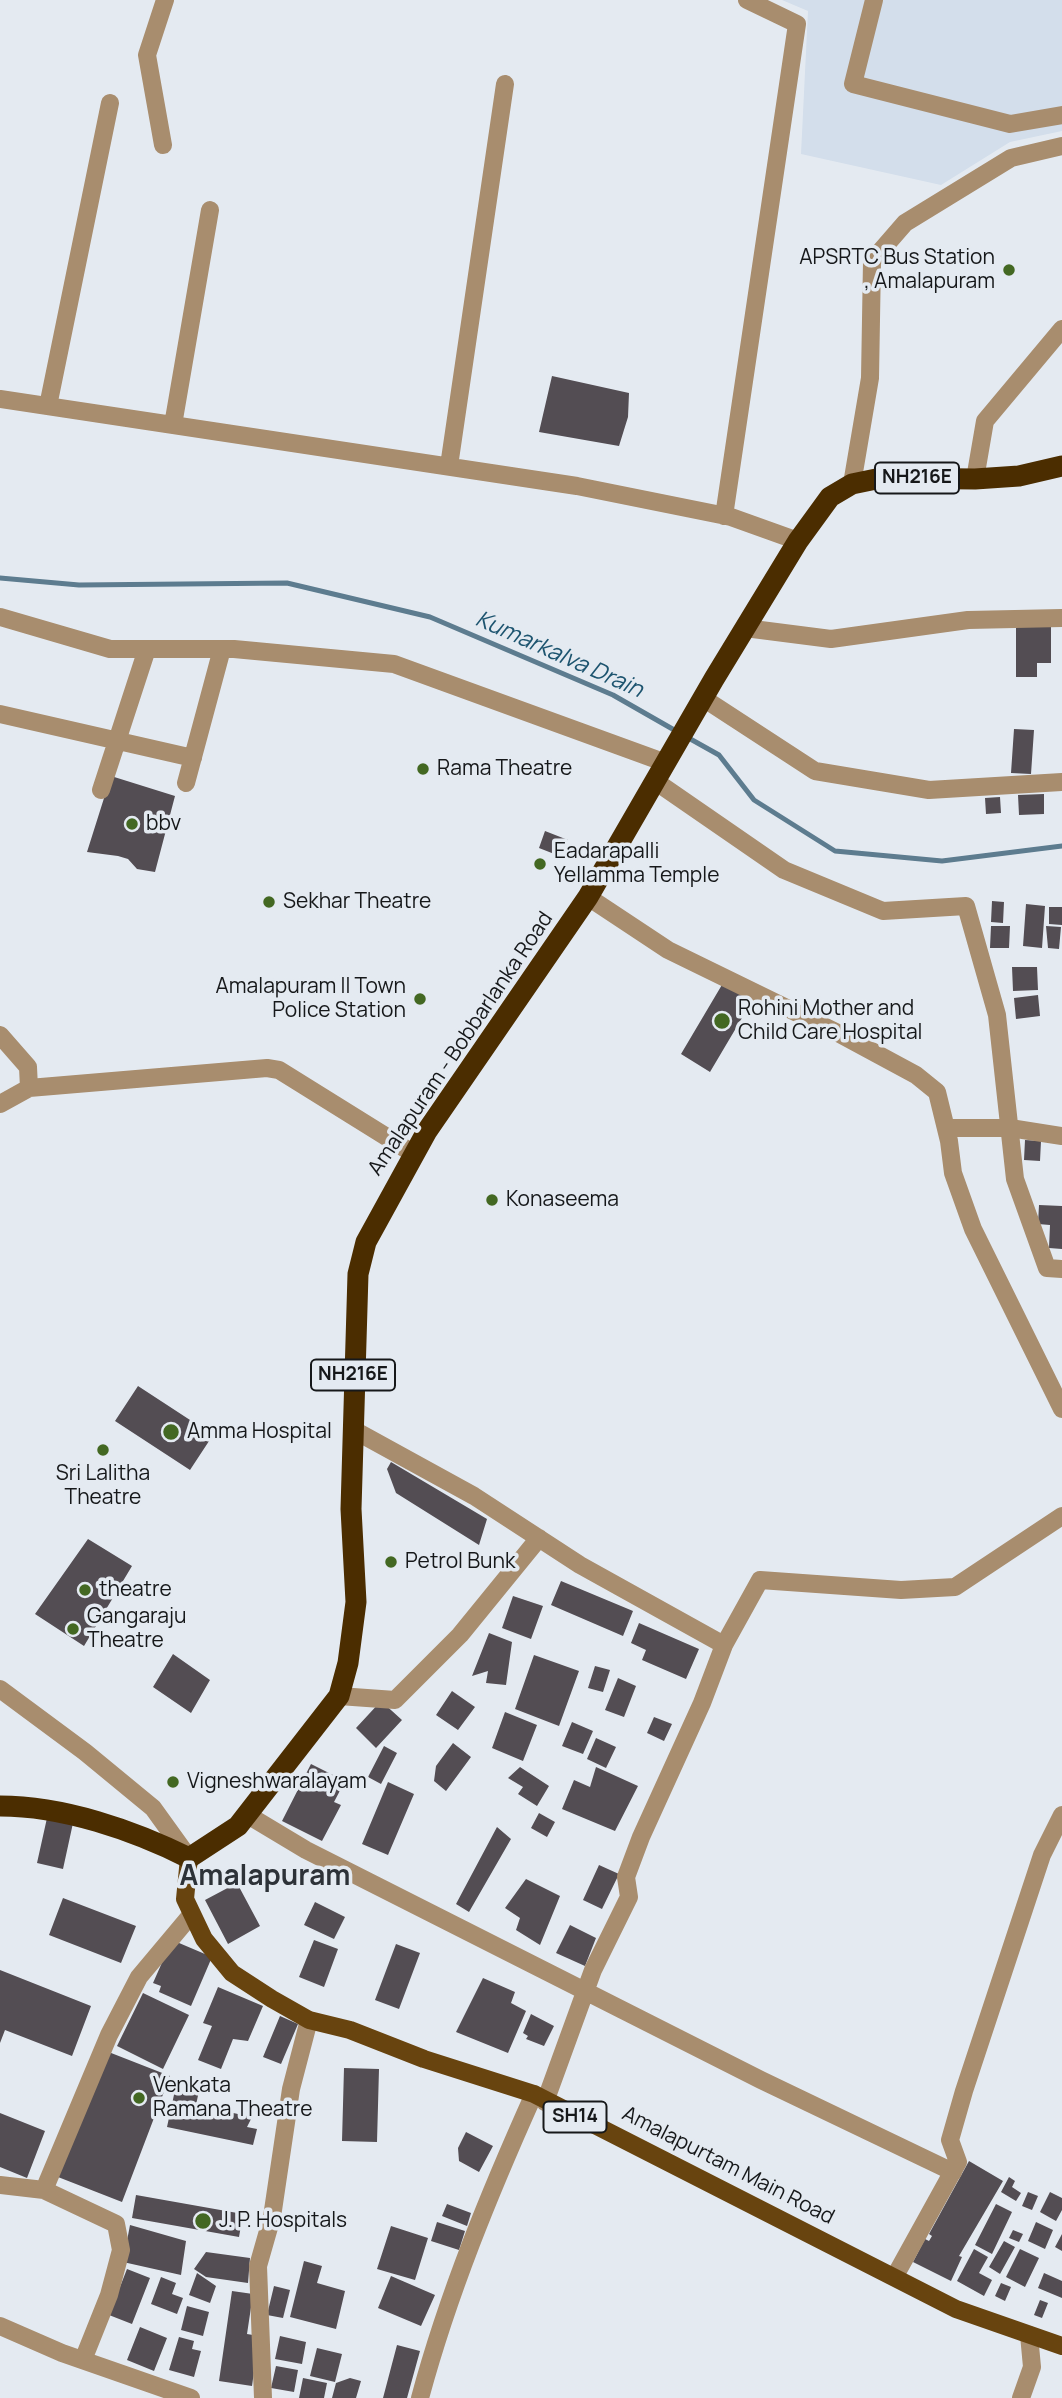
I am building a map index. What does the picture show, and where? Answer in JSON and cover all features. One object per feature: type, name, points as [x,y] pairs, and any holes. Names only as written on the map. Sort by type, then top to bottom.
[{"type":"highway","name":"Amalapuram - Bobbarlanka Road","points":[[189,1858],[237,1826],[339,1696],[348,1663],[356,1602],[351,1509],[352,1429],[358,1275],[366,1242],[414,1154],[588,897],[798,541],[830,497],[852,484],[881,478],[975,479],[1019,476],[1062,466]]},
{"type":"highway","points":[[0,1806],[72,1815],[161,1844],[189,1858]]},
{"type":"main road","name":"Amalapurtam Main Road","points":[[189,1858],[185,1899],[204,1939],[232,1973],[309,2020],[350,2030],[424,2059],[540,2098],[956,2309],[1029,2335]]},
{"type":"main road","name":"SH14","points":[[1029,2335],[1062,2346]]},
{"type":"street","points":[[163,145],[147,55],[166,0]]},
{"type":"street","points":[[724,516],[797,24],[747,0]]},
{"type":"street","points":[[874,0],[853,84],[1010,124],[1062,115]]},
{"type":"street","points":[[449,466],[505,84]]},
{"type":"street","points":[[48,406],[110,103]]},
{"type":"street","points":[[852,484],[870,378],[872,261],[905,223],[1011,158],[1062,146]]},
{"type":"street","points":[[173,425],[210,209]]},
{"type":"street","points":[[975,479],[985,421],[1062,329]]},
{"type":"street","points":[[0,399],[577,486],[724,516],[798,541]]},
{"type":"street","points":[[745,628],[831,639],[968,620],[1062,618]]},
{"type":"street","points":[[2,622],[110,649],[222,649],[394,664],[661,772],[784,870],[883,911],[966,906],[997,1015],[1015,1179],[1047,1268],[1062,1269]]},
{"type":"street","points":[[101,790],[147,649]]},
{"type":"street","points":[[186,783],[222,649]]},
{"type":"street","points":[[703,698],[815,771],[929,790],[1062,782]]},
{"type":"street","points":[[0,714],[193,758]]},
{"type":"street","points":[[588,897],[668,950],[840,1034],[916,1075],[937,1092],[953,1173],[973,1228],[1024,1337],[1062,1409]]},
{"type":"street","points":[[0,1035],[28,1067],[29,1088]]},
{"type":"street","points":[[0,1104],[29,1088],[267,1068],[279,1070],[414,1154]]},
{"type":"street","points":[[946,1128],[1010,1128],[1062,1136]]},
{"type":"street","points":[[352,1429],[474,1496],[580,1565],[724,1644]]},
{"type":"street","points":[[420,2398],[442,2324],[507,2153],[540,2098],[629,1897],[626,1877],[724,1644],[761,1580],[901,1590],[955,1587],[1062,1516]]},
{"type":"street","points":[[339,1696],[395,1700],[460,1635],[540,1538]]},
{"type":"street","points":[[0,1689],[85,1752],[153,1808],[189,1858]]},
{"type":"street","points":[[246,1814],[306,1850],[761,2080],[953,2172]]},
{"type":"street","points":[[895,2276],[958,2162],[950,2140],[964,2091],[1042,1855],[1062,1815]]},
{"type":"street","points":[[44,2190],[109,2035],[139,1977],[191,1915]]},
{"type":"street","points":[[263,2398],[258,2266],[272,2217],[291,2089],[309,2020]]},
{"type":"street","points":[[0,2185],[44,2190],[116,2224],[121,2250],[109,2295],[83,2360]]},
{"type":"street","points":[[0,2326],[83,2360],[191,2398]]},
{"type":"street","points":[[1021,2398],[1032,2367],[1029,2335]]},
{"type":"shaded area","points":[[782,0],[1062,0],[1062,131],[1010,142],[941,185],[801,154],[808,11]]},
{"type":"building","points":[[552,376],[629,393],[628,417],[619,446],[539,432]]},
{"type":"building","points":[[1016,623],[1051,624],[1051,663],[1037,663],[1037,677],[1016,677]]},
{"type":"building","points":[[1014,729],[1034,730],[1031,774],[1011,773]]},
{"type":"building","name":"bbv","points":[[111,776],[175,796],[155,872],[137,869],[128,859],[118,856],[87,852]]},
{"type":"building","points":[[1044,794],[1044,814],[1019,815],[1018,795]]},
{"type":"building","points":[[1000,797],[1001,813],[986,814],[985,798]]},
{"type":"building","points":[[545,831],[568,840],[562,857],[539,848]]},
{"type":"building","points":[[992,901],[1004,902],[1003,923],[991,922]]},
{"type":"building","points":[[1026,904],[1045,906],[1042,948],[1023,946]]},
{"type":"building","points":[[1049,907],[1062,907],[1062,925],[1049,924]]},
{"type":"building","points":[[991,926],[1010,926],[1009,948],[990,948]]},
{"type":"building","points":[[1046,926],[1061,927],[1059,949],[1048,948]]},
{"type":"building","points":[[1012,967],[1037,967],[1038,990],[1013,991]]},
{"type":"building","points":[[726,978],[755,996],[710,1072],[681,1054]]},
{"type":"building","points":[[1038,995],[1040,1016],[1016,1019],[1014,998]]},
{"type":"building","points":[[1025,1140],[1041,1141],[1040,1161],[1024,1160]]},
{"type":"building","points":[[1039,1205],[1062,1206],[1062,1249],[1049,1248],[1050,1225],[1038,1224]]},
{"type":"building","points":[[138,1386],[213,1435],[190,1470],[115,1421]]},
{"type":"building","points":[[391,1462],[487,1519],[479,1545],[396,1493],[387,1469]]},
{"type":"building","name":"theatre","points":[[88,1539],[132,1566],[84,1646],[35,1614]]},
{"type":"building","points":[[561,1581],[633,1611],[623,1636],[551,1605]]},
{"type":"building","points":[[513,1596],[543,1606],[531,1639],[502,1628]]},
{"type":"building","points":[[639,1623],[699,1649],[686,1679],[642,1660],[646,1650],[631,1643]]},
{"type":"building","points":[[489,1633],[512,1642],[506,1685],[486,1683],[488,1671],[472,1676]]},
{"type":"building","points":[[173,1654],[210,1680],[191,1713],[153,1687]]},
{"type":"building","points":[[534,1655],[579,1671],[559,1726],[515,1709]]},
{"type":"building","points":[[595,1666],[610,1670],[603,1692],[588,1688]]},
{"type":"building","points":[[618,1678],[636,1686],[624,1717],[605,1710]]},
{"type":"building","points":[[452,1691],[475,1707],[458,1730],[436,1715]]},
{"type":"building","points":[[381,1701],[402,1720],[376,1748],[356,1728]]},
{"type":"building","points":[[505,1712],[537,1725],[523,1761],[492,1748]]},
{"type":"building","points":[[654,1717],[672,1724],[664,1741],[647,1733]]},
{"type":"building","points":[[572,1722],[593,1731],[583,1754],[562,1746]]},
{"type":"building","points":[[596,1738],[616,1747],[606,1768],[587,1759]]},
{"type":"building","points":[[453,1743],[471,1757],[446,1791],[434,1781],[436,1766]]},
{"type":"building","points":[[384,1746],[397,1753],[381,1784],[368,1777]]},
{"type":"building","points":[[311,1764],[345,1781],[334,1802],[341,1805],[322,1841],[282,1821]]},
{"type":"building","points":[[520,1767],[549,1786],[537,1806],[518,1794],[523,1787],[508,1778]]},
{"type":"building","points":[[596,1767],[638,1786],[615,1831],[562,1809],[574,1780],[590,1787]]},
{"type":"building","points":[[388,1782],[414,1794],[388,1855],[362,1844]]},
{"type":"building","points":[[539,1813],[555,1822],[547,1837],[531,1828]]},
{"type":"building","points":[[47,1818],[73,1823],[63,1869],[37,1863]]},
{"type":"building","points":[[497,1827],[511,1839],[469,1912],[456,1904]]},
{"type":"building","points":[[599,1865],[619,1874],[602,1909],[583,1900]]},
{"type":"building","points":[[526,1879],[560,1896],[540,1945],[516,1930],[520,1918],[505,1908]]},
{"type":"building","points":[[237,1883],[260,1926],[228,1944],[205,1900]]},
{"type":"building","points":[[63,1898],[136,1926],[121,1963],[49,1935]]},
{"type":"building","points":[[315,1902],[345,1917],[334,1939],[304,1925]]},
{"type":"building","points":[[570,1925],[596,1938],[585,1966],[556,1953]]},
{"type":"building","points":[[172,1940],[212,1957],[191,2006],[159,1992],[161,1986],[153,1983]]},
{"type":"building","points":[[314,1940],[338,1949],[324,1987],[299,1977]]},
{"type":"building","points":[[396,1944],[420,1953],[399,2009],[375,2000]]},
{"type":"building","points":[[0,1970],[91,2006],[72,2056],[5,2030],[0,2043]]},
{"type":"building","points":[[483,1978],[515,1992],[511,2003],[526,2011],[508,2053],[456,2032]]},
{"type":"building","points":[[218,1987],[263,2006],[248,2041],[233,2039],[221,2069],[198,2060],[212,2026],[203,2023]]},
{"type":"building","points":[[143,1993],[189,2015],[163,2069],[117,2046]]},
{"type":"building","points":[[531,2014],[554,2026],[544,2046],[526,2039],[528,2036],[523,2033]]},
{"type":"building","points":[[280,2016],[298,2024],[281,2064],[263,2057]]},
{"type":"building","points":[[106,2051],[170,2076],[122,2202],[58,2177]]},
{"type":"building","points":[[344,2068],[379,2069],[377,2142],[342,2141]]},
{"type":"building","points":[[177,2081],[200,2086],[196,2105],[252,2117],[247,2127],[257,2129],[253,2145],[167,2127]]},
{"type":"building","points":[[0,2113],[45,2131],[27,2178],[0,2167]]},
{"type":"building","points":[[466,2132],[493,2146],[479,2172],[459,2161],[458,2148]]},
{"type":"building","points":[[969,2161],[1003,2181],[959,2256],[962,2257],[951,2281],[913,2262],[925,2239],[929,2241],[932,2236],[929,2234]]},
{"type":"building","points":[[1009,2177],[1015,2181],[1012,2187],[1021,2193],[1016,2201],[1001,2192]]},
{"type":"building","points":[[1028,2192],[1038,2196],[1032,2210],[1022,2206]]},
{"type":"building","points":[[1050,2192],[1062,2198],[1062,2210],[1056,2221],[1040,2212]]},
{"type":"building","points":[[136,2195],[243,2214],[239,2237],[132,2218]]},
{"type":"building","points":[[447,2204],[471,2213],[467,2226],[442,2216]]},
{"type":"building","points":[[996,2204],[1012,2212],[992,2254],[975,2245]]},
{"type":"building","points":[[437,2222],[465,2231],[459,2250],[431,2241]]},
{"type":"building","points":[[1036,2222],[1053,2230],[1045,2249],[1028,2241]]},
{"type":"building","points":[[130,2225],[186,2241],[181,2275],[123,2262]]},
{"type":"building","points":[[391,2226],[428,2238],[415,2280],[377,2269]]},
{"type":"building","points":[[1013,2230],[1023,2234],[1019,2242],[1009,2238]]},
{"type":"building","points":[[1062,2234],[1062,2251],[1055,2247]]},
{"type":"building","points":[[1004,2241],[1015,2247],[1000,2274],[989,2267]]},
{"type":"building","points":[[974,2249],[988,2257],[979,2273],[992,2280],[984,2296],[957,2281]]},
{"type":"building","points":[[1020,2249],[1039,2258],[1025,2287],[1006,2277]]},
{"type":"building","points":[[206,2252],[250,2258],[248,2283],[206,2277],[194,2269]]},
{"type":"building","points":[[304,2261],[322,2266],[317,2283],[345,2291],[336,2329],[290,2317]]},
{"type":"building","points":[[127,2269],[150,2278],[132,2324],[109,2315]]},
{"type":"building","points":[[197,2273],[216,2286],[210,2303],[189,2295]]},
{"type":"building","points":[[1044,2273],[1062,2281],[1062,2298],[1038,2288]]},
{"type":"building","points":[[391,2276],[435,2295],[421,2326],[378,2308]]},
{"type":"building","points":[[161,2277],[176,2283],[172,2294],[183,2298],[177,2314],[151,2304]]},
{"type":"building","points":[[1001,2283],[1011,2287],[1005,2301],[995,2296]]},
{"type":"building","points":[[274,2286],[290,2290],[283,2318],[267,2315]]},
{"type":"building","points":[[232,2291],[253,2294],[247,2334],[259,2336],[252,2386],[219,2381]]},
{"type":"building","points":[[1040,2300],[1048,2303],[1042,2318],[1034,2315]]},
{"type":"building","points":[[187,2306],[209,2312],[203,2336],[181,2330]]},
{"type":"building","points":[[140,2327],[167,2338],[154,2371],[127,2360]]},
{"type":"building","points":[[280,2336],[306,2342],[302,2364],[275,2359]]},
{"type":"building","points":[[179,2337],[194,2341],[192,2349],[201,2351],[194,2377],[169,2370]]},
{"type":"building","points":[[397,2345],[420,2351],[407,2398],[383,2398]]},
{"type":"building","points":[[317,2348],[342,2354],[335,2382],[310,2376]]},
{"type":"building","points":[[276,2366],[298,2370],[294,2392],[271,2388]]},
{"type":"building","points":[[303,2378],[327,2383],[324,2398],[299,2398]]},
{"type":"building","points":[[350,2378],[361,2381],[356,2398],[332,2398],[336,2383]]},
{"type":"waterway","name":"Kumarkalva Drain","points":[[0,578],[79,585],[287,583],[430,617],[613,695],[676,731]]},
{"type":"waterway","name":"Kumarkalva Drain","points":[[685,736],[719,755],[754,800],[835,851],[942,861],[1062,846]]},
{"type":"place","name":"APSRTC Bus Station , Amalapuram","points":[[1009,270]]},
{"type":"place","name":"Rama Theatre","points":[[423,769]]},
{"type":"place","name":"bbv","points":[[132,824]]},
{"type":"place","name":"Eadarapalli Yellamma Temple","points":[[540,864]]},
{"type":"place","name":"Sekhar Theatre","points":[[269,902]]},
{"type":"place","name":"Amalapuram II Town Police Station","points":[[420,999]]},
{"type":"place","name":"Rohini Mother and Child Care Hospital","points":[[722,1021]]},
{"type":"place","name":"Konaseema","points":[[492,1200]]},
{"type":"place","name":"Amma Hospital","points":[[171,1432]]},
{"type":"place","name":"Sri Lalitha Theatre","points":[[103,1450]]},
{"type":"place","name":"Petrol Bunk","points":[[391,1562]]},
{"type":"place","name":"theatre","points":[[85,1590]]},
{"type":"place","name":"Gangaraju Theatre","points":[[73,1629]]},
{"type":"place","name":"Vigneshwaralayam","points":[[173,1782]]},
{"type":"place","name":"Venkata Ramana Theatre","points":[[139,2098]]},
{"type":"place","name":"J. P. Hospitals","points":[[203,2221]]},
{"type":"district","name":"Amalapuram","points":[[265,1877]]}]
